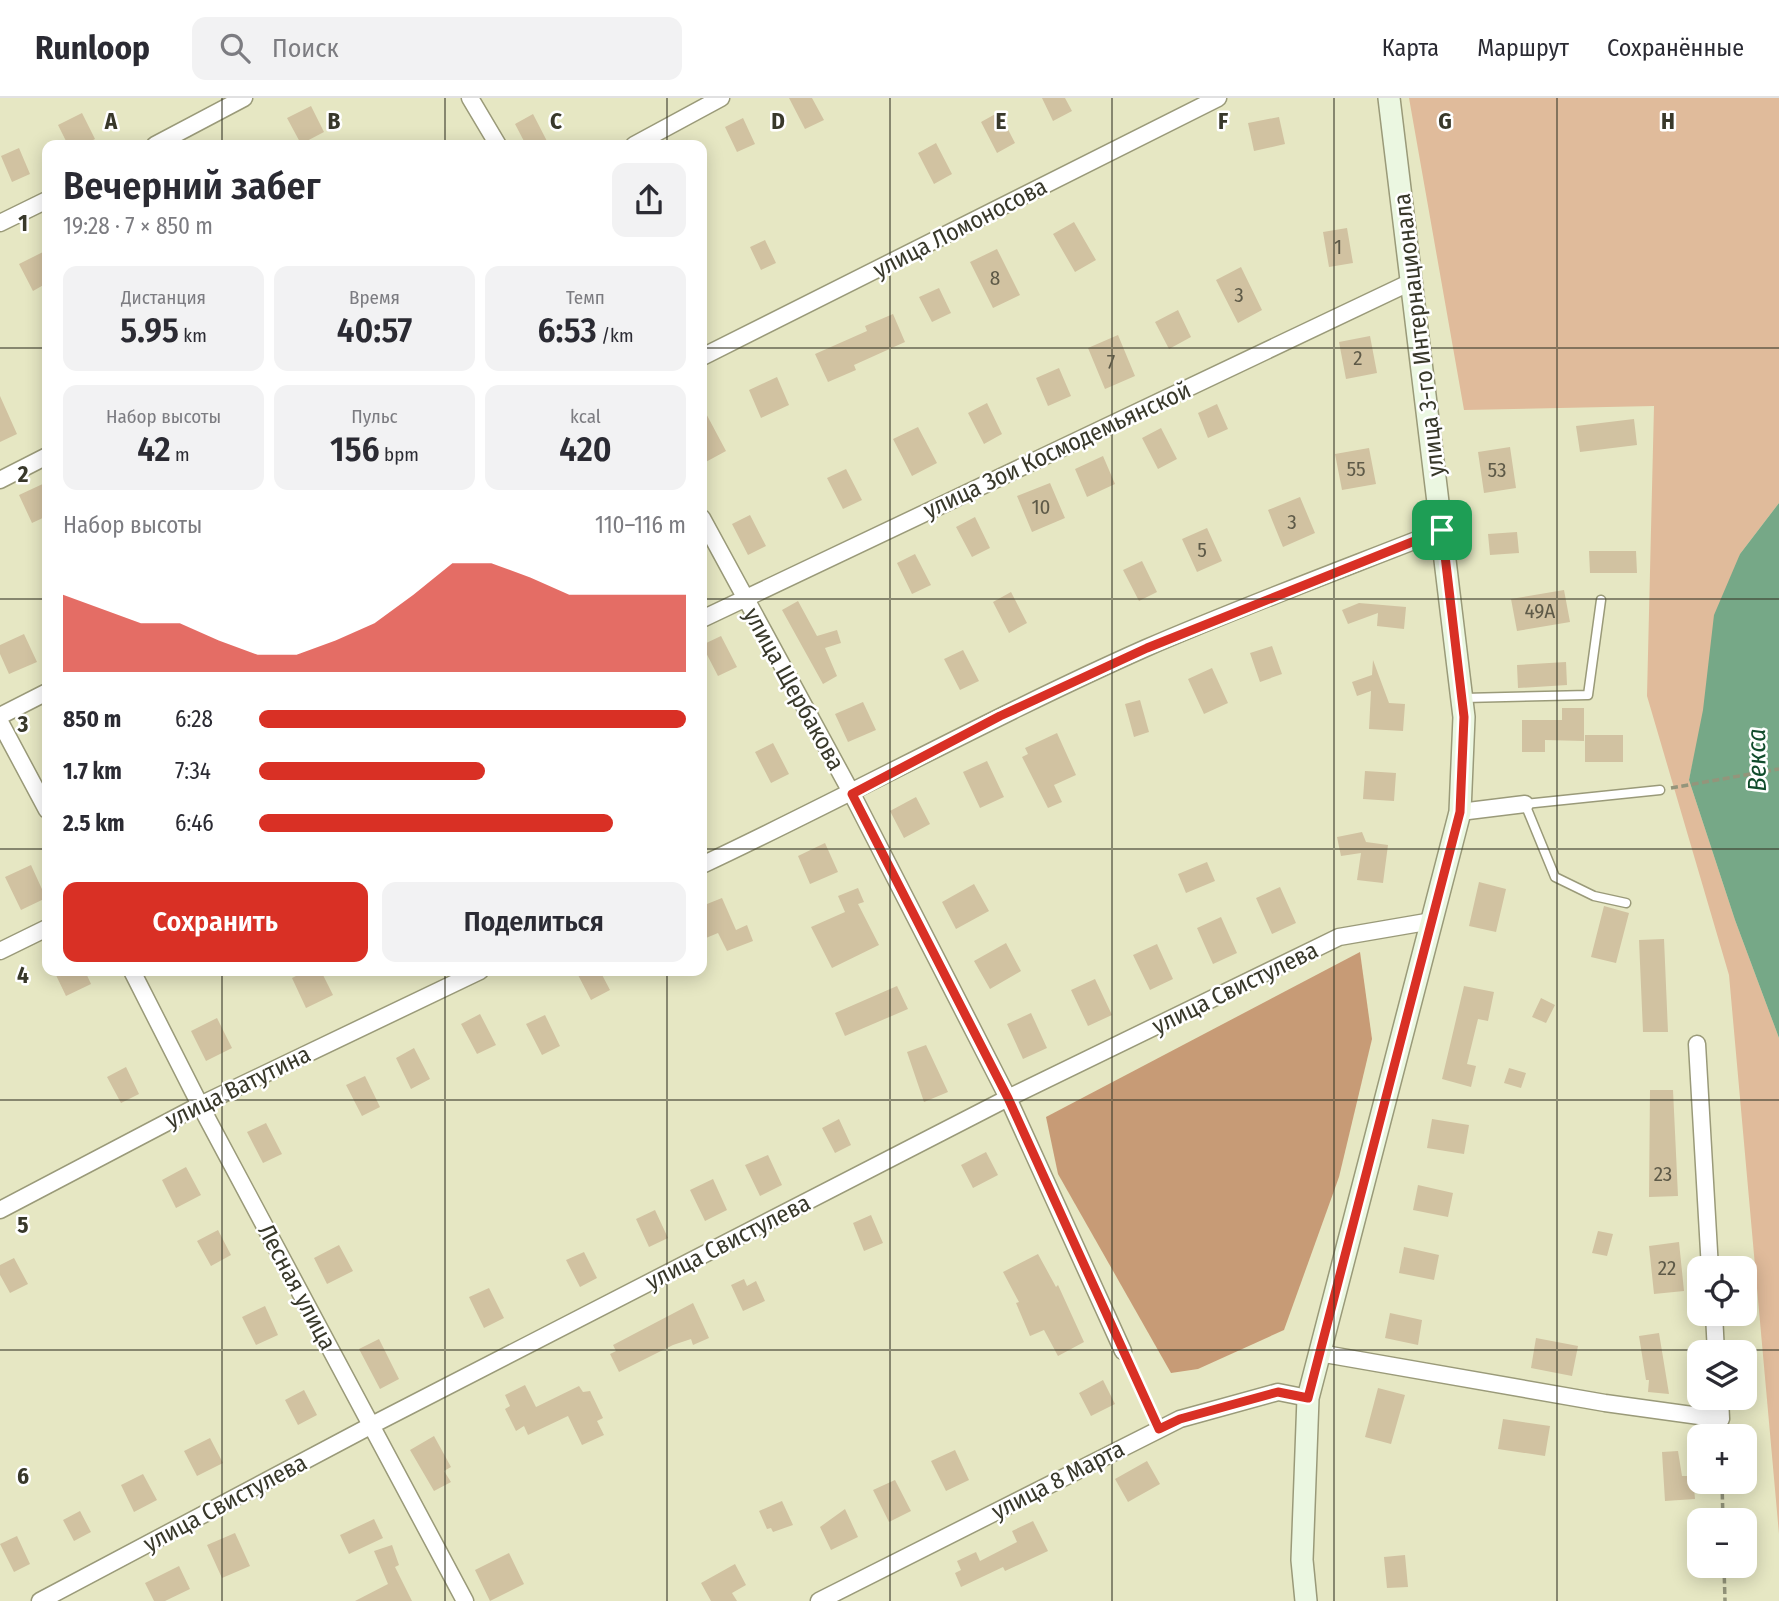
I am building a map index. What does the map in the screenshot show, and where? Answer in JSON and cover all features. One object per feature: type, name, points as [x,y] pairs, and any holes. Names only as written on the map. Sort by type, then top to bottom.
[{"type":"main road","name":"улица 3-го Интернационала","points":[[1306,1601],[1301,1560],[1308,1398],[1460,812],[1464,717],[1389,98]]},
{"type":"street","points":[[164,140],[244,98]]},
{"type":"street","points":[[470,98],[495,140]]},
{"type":"street","points":[[643,140],[721,98]]},
{"type":"street","name":"улица Ломоносова","points":[[707,354],[1218,98]]},
{"type":"street","points":[[0,223],[42,202]]},
{"type":"street","name":"улица Зои Космодемьянской","points":[[707,617],[1413,281]]},
{"type":"street","points":[[0,480],[42,459]]},
{"type":"street","name":"улица Щербакова","points":[[707,527],[852,794],[1008,1098],[1124,1351]]},
{"type":"street","points":[[707,864],[852,794],[1000,716],[1147,648],[1442,530]]},
{"type":"street","points":[[0,716],[42,695]]},
{"type":"street","points":[[0,722],[42,801]]},
{"type":"street","points":[[1460,812],[1525,804]]},
{"type":"street","name":"улица Свистулева","points":[[40,1601],[372,1425],[1008,1098],[1339,937],[1432,921]]},
{"type":"street","points":[[0,951],[42,930]]},
{"type":"street","name":"Лесная улица","points":[[135,976],[200,1105],[465,1601]]},
{"type":"street","name":"улица Ватутина","points":[[0,1210],[200,1105],[470,976]]},
{"type":"street","points":[[1697,1044],[1709,1256]]},
{"type":"street","points":[[1319,1353],[1605,1403],[1721,1419],[1721,1410]]},
{"type":"street","name":"улица 8 Марта","points":[[819,1601],[1180,1419],[1278,1392],[1308,1398]]},
{"type":"lane","points":[[1461,698],[1588,695],[1601,600]]},
{"type":"lane","points":[[1626,903],[1594,896],[1555,877],[1525,804],[1660,790]]},
{"type":"path","points":[[1660,790],[1779,769]]},
{"type":"path","points":[[1124,1351],[1159,1429]]},
{"type":"path","points":[[1724,1578],[1725,1601]]},
{"type":"shaded area","points":[[1409,98],[1779,98],[1779,503],[1740,554],[1689,780],[1735,920],[1779,1038],[1779,1534],[1757,1288],[1757,1256],[1754,1256],[1729,975],[1647,696],[1654,406],[1464,410]]},
{"type":"shaded area","points":[[1360,952],[1372,1039],[1339,1177],[1284,1330],[1198,1369],[1171,1373],[1058,1174],[1046,1117]]},
{"type":"water","name":"Векса","points":[[1779,503],[1779,1038],[1735,920],[1689,780],[1703,710],[1714,615],[1740,554]]},
{"type":"building","points":[[789,98],[812,98],[824,120],[805,129]]},
{"type":"building","points":[[1042,98],[1065,98],[1072,111],[1053,121]]},
{"type":"building","points":[[311,106],[324,132],[309,140],[299,140],[287,118]]},
{"type":"building","points":[[999,112],[1015,143],[997,153],[981,122]]},
{"type":"building","points":[[82,113],[95,139],[66,140],[58,125]]},
{"type":"building","points":[[533,114],[546,140],[523,140],[515,124]]},
{"type":"building","points":[[1279,117],[1285,144],[1254,151],[1248,123]]},
{"type":"building","points":[[743,118],[755,144],[737,152],[725,127]]},
{"type":"building","points":[[936,143],[952,174],[934,184],[918,153]]},
{"type":"building","points":[[19,148],[30,174],[12,182],[1,156]]},
{"type":"building","points":[[1074,222],[1096,260],[1075,272],[1053,234]]},
{"type":"building","points":[[1347,228],[1353,263],[1329,267],[1323,232]]},
{"type":"building","points":[[765,240],[776,263],[761,270],[750,247]]},
{"type":"building","points":[[997,249],[1020,295],[993,308],[970,262]]},
{"type":"building","points":[[42,252],[42,286],[33,291],[19,264]]},
{"type":"building","points":[[1241,267],[1262,310],[1238,323],[1216,280]]},
{"type":"building","points":[[939,288],[951,313],[932,322],[919,297]]},
{"type":"building","points":[[1178,310],[1191,337],[1169,349],[1155,322]]},
{"type":"building","points":[[893,314],[905,342],[854,365],[856,370],[828,382],[815,354],[867,331],[865,326]]},
{"type":"building","points":[[1118,335],[1135,376],[1105,389],[1088,348]]},
{"type":"building","points":[[1370,336],[1377,373],[1346,379],[1339,342]]},
{"type":"building","points":[[1059,368],[1071,396],[1048,406],[1036,378]]},
{"type":"building","points":[[777,377],[789,405],[761,418],[749,390]]},
{"type":"building","points":[[0,396],[17,434],[0,442]]},
{"type":"building","points":[[987,403],[1002,434],[984,444],[968,413]]},
{"type":"building","points":[[1217,404],[1228,429],[1208,438],[1198,413]]},
{"type":"building","points":[[707,415],[726,451],[707,461]]},
{"type":"building","points":[[1634,419],[1637,445],[1580,452],[1576,426]]},
{"type":"building","points":[[918,427],[937,463],[912,476],[893,439]]},
{"type":"building","points":[[1161,428],[1177,459],[1158,469],[1142,438]]},
{"type":"building","points":[[1510,447],[1516,488],[1484,493],[1478,452]]},
{"type":"building","points":[[1369,448],[1376,484],[1342,490],[1335,454]]},
{"type":"building","points":[[1103,456],[1115,484],[1087,497],[1075,469]]},
{"type":"building","points":[[846,469],[862,500],[843,509],[827,478]]},
{"type":"building","points":[[1050,483],[1065,518],[1032,532],[1017,496]]},
{"type":"building","points":[[42,484],[42,518],[32,523],[19,495]]},
{"type":"building","points":[[1300,497],[1315,533],[1283,547],[1268,510]]},
{"type":"building","points":[[750,515],[766,546],[748,555],[732,524]]},
{"type":"building","points":[[975,517],[990,548],[972,557],[956,527]]},
{"type":"building","points":[[1207,528],[1222,561],[1197,572],[1182,539]]},
{"type":"building","points":[[1517,532],[1519,553],[1490,555],[1488,534]]},
{"type":"building","points":[[1589,551],[1636,551],[1637,573],[1590,573]]},
{"type":"building","points":[[915,554],[931,585],[912,594],[897,563]]},
{"type":"building","points":[[1142,561],[1157,592],[1139,601],[1123,570]]},
{"type":"building","points":[[1564,590],[1570,622],[1517,631],[1511,599]]},
{"type":"building","points":[[1011,592],[1027,623],[1009,633],[993,602]]},
{"type":"building","points":[[798,601],[817,636],[837,630],[841,643],[825,648],[837,676],[823,684],[782,610]]},
{"type":"building","points":[[1359,603],[1406,607],[1404,629],[1377,626],[1378,613],[1348,624],[1342,610]]},
{"type":"building","points":[[24,634],[37,662],[9,674],[0,654],[0,645]]},
{"type":"building","points":[[721,636],[737,667],[718,676],[707,655],[707,643]]},
{"type":"building","points":[[1272,646],[1282,674],[1260,682],[1250,653]]},
{"type":"building","points":[[963,650],[979,681],[960,690],[944,659]]},
{"type":"building","points":[[1373,660],[1389,703],[1405,704],[1403,731],[1369,729],[1371,691],[1357,696],[1352,682],[1372,675]]},
{"type":"building","points":[[1566,662],[1567,685],[1518,688],[1517,665]]},
{"type":"building","points":[[1212,668],[1228,703],[1204,714],[1188,679]]},
{"type":"building","points":[[1140,700],[1149,732],[1134,737],[1125,704]]},
{"type":"building","points":[[863,702],[876,730],[848,742],[835,714]]},
{"type":"building","points":[[1562,708],[1584,708],[1584,741],[1545,740],[1545,752],[1522,752],[1522,720],[1562,720]]},
{"type":"building","points":[[1057,733],[1076,775],[1054,785],[1062,802],[1048,808],[1022,757],[1028,754],[1025,748]]},
{"type":"building","points":[[1585,735],[1623,735],[1623,762],[1585,762]]},
{"type":"building","points":[[773,743],[789,774],[771,783],[755,752]]},
{"type":"building","points":[[987,761],[1004,797],[980,808],[963,772]]},
{"type":"building","points":[[1365,771],[1396,773],[1394,801],[1363,799]]},
{"type":"building","points":[[916,797],[930,824],[904,838],[890,811]]},
{"type":"building","points":[[1362,832],[1366,842],[1388,845],[1383,883],[1357,880],[1361,853],[1341,856],[1337,837]]},
{"type":"building","points":[[825,843],[838,872],[810,884],[798,856]]},
{"type":"building","points":[[1207,862],[1215,881],[1186,893],[1178,874]]},
{"type":"building","points":[[31,865],[42,889],[42,900],[21,910],[5,877]]},
{"type":"building","points":[[1479,882],[1506,889],[1496,932],[1469,926]]},
{"type":"building","points":[[974,884],[989,911],[956,929],[942,902]]},
{"type":"building","points":[[1280,887],[1296,923],[1272,934],[1256,898]]},
{"type":"building","points":[[858,888],[864,902],[858,904],[879,945],[832,968],[811,927],[845,912],[838,896]]},
{"type":"building","points":[[722,898],[736,930],[747,925],[753,941],[727,951],[718,933],[707,938],[707,904]]},
{"type":"building","points":[[1604,906],[1629,913],[1616,963],[1591,957]]},
{"type":"building","points":[[1221,917],[1237,953],[1213,964],[1197,928]]},
{"type":"building","points":[[1664,939],[1668,1032],[1643,1032],[1639,940]]},
{"type":"building","points":[[1006,943],[1021,971],[990,989],[974,961]]},
{"type":"building","points":[[1157,944],[1173,979],[1150,990],[1133,955]]},
{"type":"building","points":[[56,976],[87,976],[91,984],[66,996]]},
{"type":"building","points":[[324,976],[333,995],[306,1008],[292,978]]},
{"type":"building","points":[[579,976],[603,976],[610,990],[591,1000]]},
{"type":"building","points":[[1095,979],[1112,1015],[1088,1026],[1071,990]]},
{"type":"building","points":[[897,986],[908,1009],[845,1036],[835,1013]]},
{"type":"building","points":[[1464,986],[1494,992],[1488,1021],[1478,1019],[1467,1064],[1476,1066],[1471,1087],[1442,1079]]},
{"type":"building","points":[[1541,998],[1555,1005],[1546,1023],[1532,1017]]},
{"type":"building","points":[[1031,1013],[1047,1048],[1023,1059],[1007,1024]]},
{"type":"building","points":[[480,1014],[496,1045],[477,1054],[461,1024]]},
{"type":"building","points":[[545,1015],[560,1046],[542,1055],[526,1024]]},
{"type":"building","points":[[217,1018],[232,1048],[206,1061],[191,1031]]},
{"type":"building","points":[[926,1045],[948,1092],[924,1102],[907,1052]]},
{"type":"building","points":[[414,1048],[430,1079],[411,1089],[396,1058]]},
{"type":"building","points":[[126,1067],[139,1094],[121,1103],[107,1077]]},
{"type":"building","points":[[1509,1068],[1526,1073],[1521,1088],[1504,1083]]},
{"type":"building","points":[[365,1076],[380,1107],[362,1116],[346,1085]]},
{"type":"building","points":[[1650,1090],[1673,1090],[1678,1196],[1649,1197]]},
{"type":"building","points":[[839,1119],[851,1145],[835,1153],[822,1128]]},
{"type":"building","points":[[1432,1119],[1469,1125],[1464,1154],[1427,1148]]},
{"type":"building","points":[[266,1123],[282,1154],[263,1163],[247,1132]]},
{"type":"building","points":[[986,1152],[998,1175],[973,1188],[961,1165]]},
{"type":"building","points":[[768,1155],[782,1185],[760,1196],[745,1165]]},
{"type":"building","points":[[186,1167],[201,1195],[176,1208],[162,1180]]},
{"type":"building","points":[[713,1179],[727,1210],[705,1221],[690,1190]]},
{"type":"building","points":[[1418,1185],[1453,1193],[1448,1217],[1413,1210]]},
{"type":"building","points":[[655,1210],[668,1238],[649,1247],[636,1219]]},
{"type":"building","points":[[871,1215],[883,1243],[864,1251],[853,1223]]},
{"type":"building","points":[[218,1230],[231,1255],[211,1266],[197,1241]]},
{"type":"building","points":[[1598,1231],[1613,1234],[1607,1256],[1592,1253]]},
{"type":"building","points":[[1679,1242],[1684,1291],[1654,1294],[1649,1246]]},
{"type":"building","points":[[339,1245],[353,1271],[327,1284],[314,1258]]},
{"type":"building","points":[[1404,1247],[1439,1255],[1434,1280],[1399,1273]]},
{"type":"building","points":[[584,1252],[597,1278],[580,1287],[566,1260]]},
{"type":"building","points":[[1038,1254],[1056,1287],[1058,1285],[1084,1342],[1058,1356],[1044,1330],[1030,1336],[1016,1303],[1019,1302],[1003,1272]]},
{"type":"building","points":[[14,1258],[28,1284],[10,1293],[0,1275],[0,1265]]},
{"type":"building","points":[[744,1279],[747,1286],[756,1281],[765,1301],[743,1311],[731,1285]]},
{"type":"building","points":[[489,1288],[504,1318],[484,1328],[469,1297]]},
{"type":"building","points":[[693,1303],[709,1338],[693,1345],[691,1339],[673,1345],[619,1372],[610,1354],[616,1351],[613,1345]]},
{"type":"building","points":[[265,1306],[278,1335],[256,1345],[242,1317]]},
{"type":"building","points":[[1390,1313],[1422,1320],[1418,1345],[1385,1338]]},
{"type":"building","points":[[1659,1333],[1669,1394],[1648,1392],[1649,1380],[1646,1380],[1639,1336]]},
{"type":"building","points":[[1536,1338],[1578,1346],[1572,1376],[1531,1368]]},
{"type":"building","points":[[379,1339],[399,1379],[380,1389],[359,1349]]},
{"type":"building","points":[[1103,1380],[1115,1404],[1091,1416],[1079,1393]]},
{"type":"building","points":[[525,1385],[536,1407],[579,1386],[583,1392],[590,1391],[603,1418],[597,1421],[604,1435],[582,1445],[568,1416],[528,1435],[524,1426],[516,1431],[505,1409],[510,1406],[505,1395]]},
{"type":"building","points":[[1378,1388],[1405,1395],[1391,1444],[1365,1437]]},
{"type":"building","points":[[304,1390],[317,1415],[298,1425],[285,1400]]},
{"type":"building","points":[[1503,1419],[1550,1426],[1545,1456],[1498,1449]]},
{"type":"building","points":[[434,1436],[451,1467],[444,1471],[451,1482],[434,1491],[410,1450]]},
{"type":"building","points":[[210,1438],[223,1463],[197,1476],[184,1451]]},
{"type":"building","points":[[955,1450],[969,1480],[946,1491],[931,1461]]},
{"type":"building","points":[[1678,1451],[1682,1476],[1687,1476],[1687,1494],[1695,1494],[1695,1499],[1665,1501],[1662,1452]]},
{"type":"building","points":[[1147,1461],[1160,1484],[1128,1502],[1115,1479]]},
{"type":"building","points":[[143,1474],[157,1500],[134,1512],[121,1485]]},
{"type":"building","points":[[895,1480],[911,1511],[889,1522],[873,1490]]},
{"type":"building","points":[[782,1501],[793,1525],[773,1532],[771,1528],[767,1529],[759,1511]]},
{"type":"building","points":[[845,1509],[858,1537],[831,1550],[820,1527]]},
{"type":"building","points":[[80,1511],[91,1532],[74,1541],[63,1520]]},
{"type":"building","points":[[374,1519],[383,1538],[349,1554],[340,1535]]},
{"type":"building","points":[[1033,1521],[1048,1551],[1005,1571],[1003,1567],[961,1587],[955,1573],[961,1570],[957,1561],[976,1552],[980,1561],[1017,1542],[1012,1531]]},
{"type":"building","points":[[235,1533],[250,1566],[222,1578],[207,1545]]},
{"type":"building","points":[[17,1536],[30,1564],[14,1572],[0,1544]]},
{"type":"building","points":[[392,1545],[399,1565],[395,1567],[412,1601],[355,1601],[388,1584],[374,1551]]},
{"type":"building","points":[[509,1553],[524,1584],[490,1601],[475,1570]]},
{"type":"building","points":[[1405,1555],[1408,1587],[1387,1588],[1384,1557]]},
{"type":"building","points":[[735,1564],[746,1585],[732,1593],[737,1601],[711,1601],[701,1583]]},
{"type":"building","points":[[179,1566],[190,1589],[165,1601],[154,1601],[145,1583]]},
{"type":"route","points":[[1442,530],[1464,717],[1460,812],[1308,1398],[1278,1392],[1180,1419],[1159,1429],[1008,1098],[852,794],[1000,716],[1147,648],[1442,530]]}]
